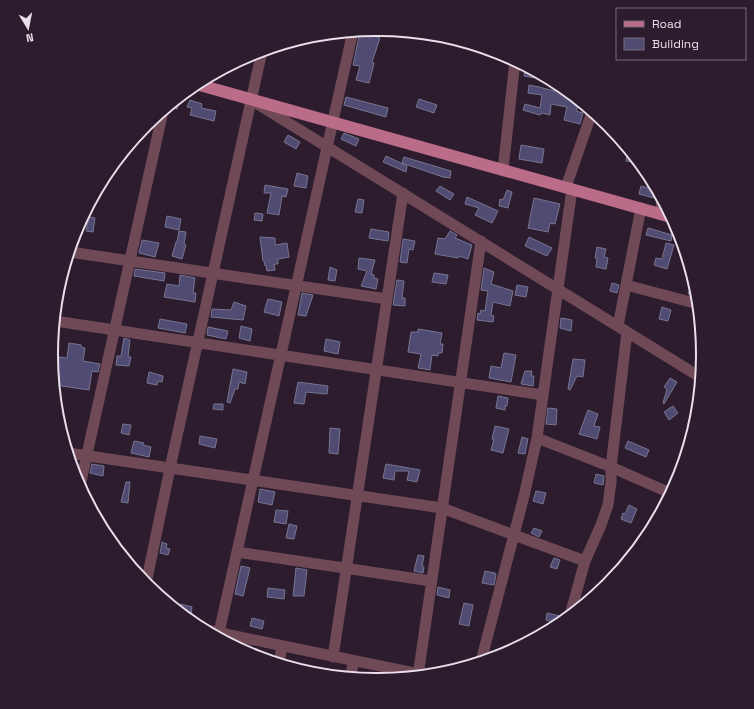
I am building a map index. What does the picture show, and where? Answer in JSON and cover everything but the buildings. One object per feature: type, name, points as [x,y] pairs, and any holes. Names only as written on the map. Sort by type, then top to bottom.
[{"type":"main road","points":[[205,87],[663,214]]},
{"type":"street","points":[[219,631],[352,37]]},
{"type":"street","points":[[148,575],[260,58]]},
{"type":"street","points":[[504,170],[514,67]]},
{"type":"street","points":[[251,100],[695,374]]},
{"type":"street","points":[[483,655],[524,496],[536,438],[558,289],[569,188],[590,118]]},
{"type":"street","points":[[83,475],[161,121]]},
{"type":"street","points":[[333,657],[403,193]]},
{"type":"street","points":[[573,606],[585,561],[608,505],[626,285],[641,208]]},
{"type":"street","points":[[421,670],[431,581],[481,241]]},
{"type":"street","points":[[75,253],[387,298]]},
{"type":"street","points":[[626,285],[691,302]]},
{"type":"street","points":[[60,322],[543,395]]},
{"type":"street","points":[[536,438],[611,467],[665,491]]},
{"type":"street","points":[[74,454],[442,508],[585,561]]},
{"type":"street","points":[[237,552],[431,581]]},
{"type":"street","points":[[231,637],[282,646],[403,671]]},
{"type":"street","points":[[280,657],[282,646]]},
{"type":"street","points":[[351,672],[354,661]]}]
